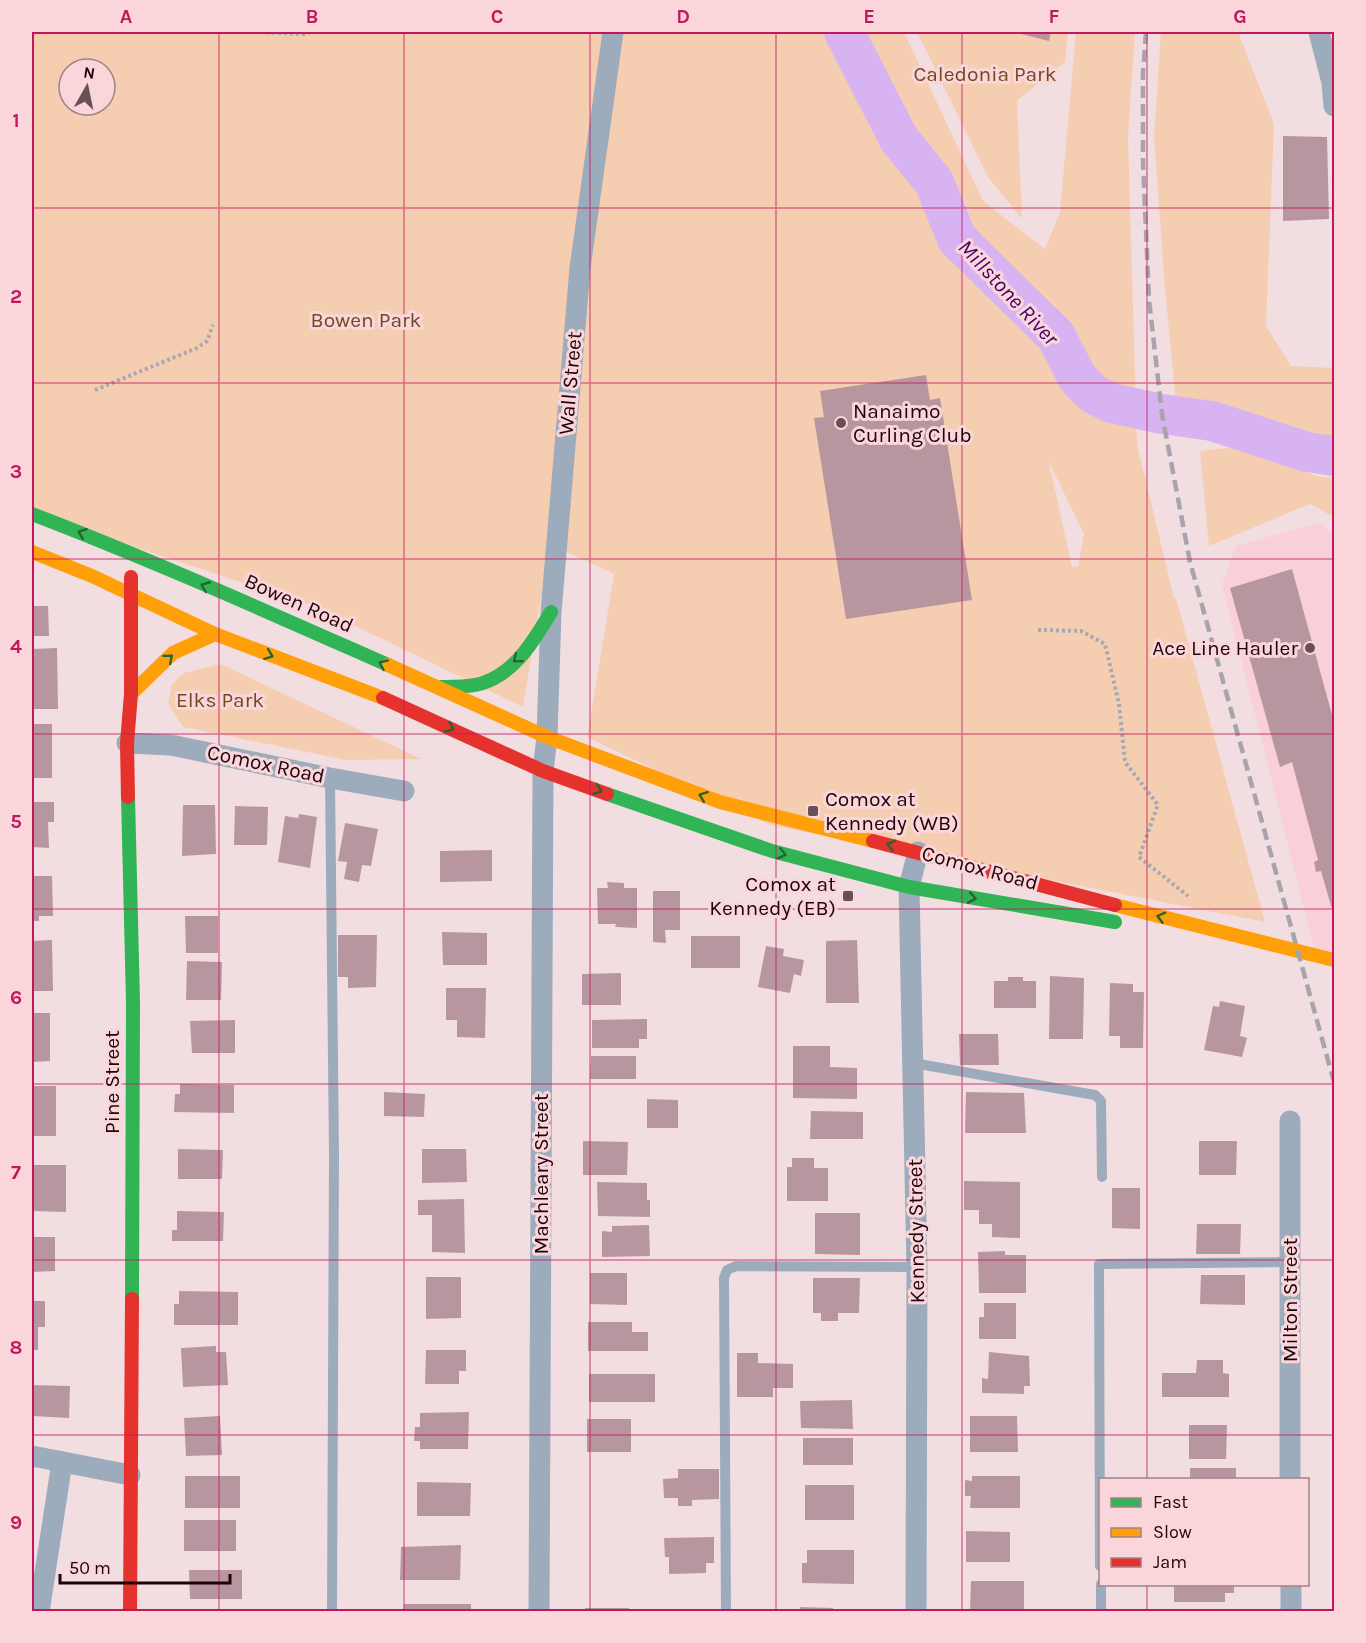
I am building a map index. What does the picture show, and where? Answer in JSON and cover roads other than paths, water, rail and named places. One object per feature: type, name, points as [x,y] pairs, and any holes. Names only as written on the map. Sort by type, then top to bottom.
[{"type":"main road","name":"Bowen Road","points":[[32,514],[133,553],[547,737]]},
{"type":"main road","points":[[32,552],[130,593],[214,634],[386,699],[543,771]]},
{"type":"main road","name":"Pine Street","points":[[129,1611],[134,1002],[127,743],[131,694],[130,593],[133,553]]},
{"type":"main road","points":[[437,688],[482,683],[495,677],[523,656],[551,612]]},
{"type":"main road","points":[[131,694],[173,653],[214,634]]},
{"type":"main road","name":"Comox Road","points":[[547,737],[720,802],[1335,960]]},
{"type":"main road","name":"Comox Road","points":[[543,771],[772,851],[909,888],[1131,925]]},
{"type":"main road","name":"Comox Road","points":[[1154,929],[1224,941],[1278,947]]},
{"type":"street","name":"Wall Street","points":[[547,737],[551,612],[580,268],[613,32]]},
{"type":"street","points":[[1319,32],[1332,83],[1335,106]]},
{"type":"street","name":"Machleary Street","points":[[539,1611],[543,771],[547,737]]},
{"type":"street","name":"Comox Road","points":[[127,743],[171,745],[404,791]]},
{"type":"street","name":"Kennedy Street","points":[[916,1611],[917,1267],[909,888],[918,852]]},
{"type":"street","name":"Milton Street","points":[[1290,1121],[1290,1478]]},
{"type":"street","points":[[32,1456],[130,1475]]},
{"type":"street","points":[[39,1611],[62,1462]]},
{"type":"street","points":[[1291,1586],[1291,1611]]},
{"type":"lane","points":[[330,778],[334,1155],[332,1611]]},
{"type":"lane","points":[[914,1063],[1095,1095],[1101,1101],[1102,1177]]},
{"type":"lane","points":[[1100,1478],[1099,1263],[1289,1262]]},
{"type":"lane","points":[[726,1611],[724,1278],[727,1270],[736,1266],[917,1267]]},
{"type":"lane","points":[[1101,1586],[1101,1611]]},
{"type":"waterway","name":"Millstone River","points":[[844,32],[899,139],[934,182],[957,239],[1056,336],[1077,377],[1092,393],[1111,403],[1162,414],[1212,421],[1307,452],[1334,456]]},
{"type":"railway","points":[[1146,32],[1143,73],[1143,162],[1149,300],[1162,414],[1190,562],[1334,1082]]},
{"type":"place","name":"Nanaimo Curling Club","points":[[841,423]]},
{"type":"place","name":"Ace Line Hauler","points":[[1310,648]]},
{"type":"place","name":"Comox at Kennedy (WB)","points":[[813,811]]},
{"type":"place","name":"Comox at Kennedy (EB)","points":[[848,896]]},
{"type":"park label","name":"Caledonia Park","points":[[985,74]]},
{"type":"park label","name":"Bowen Park","points":[[366,320]]},
{"type":"park label","name":"Elks Park","points":[[220,700]]}]
